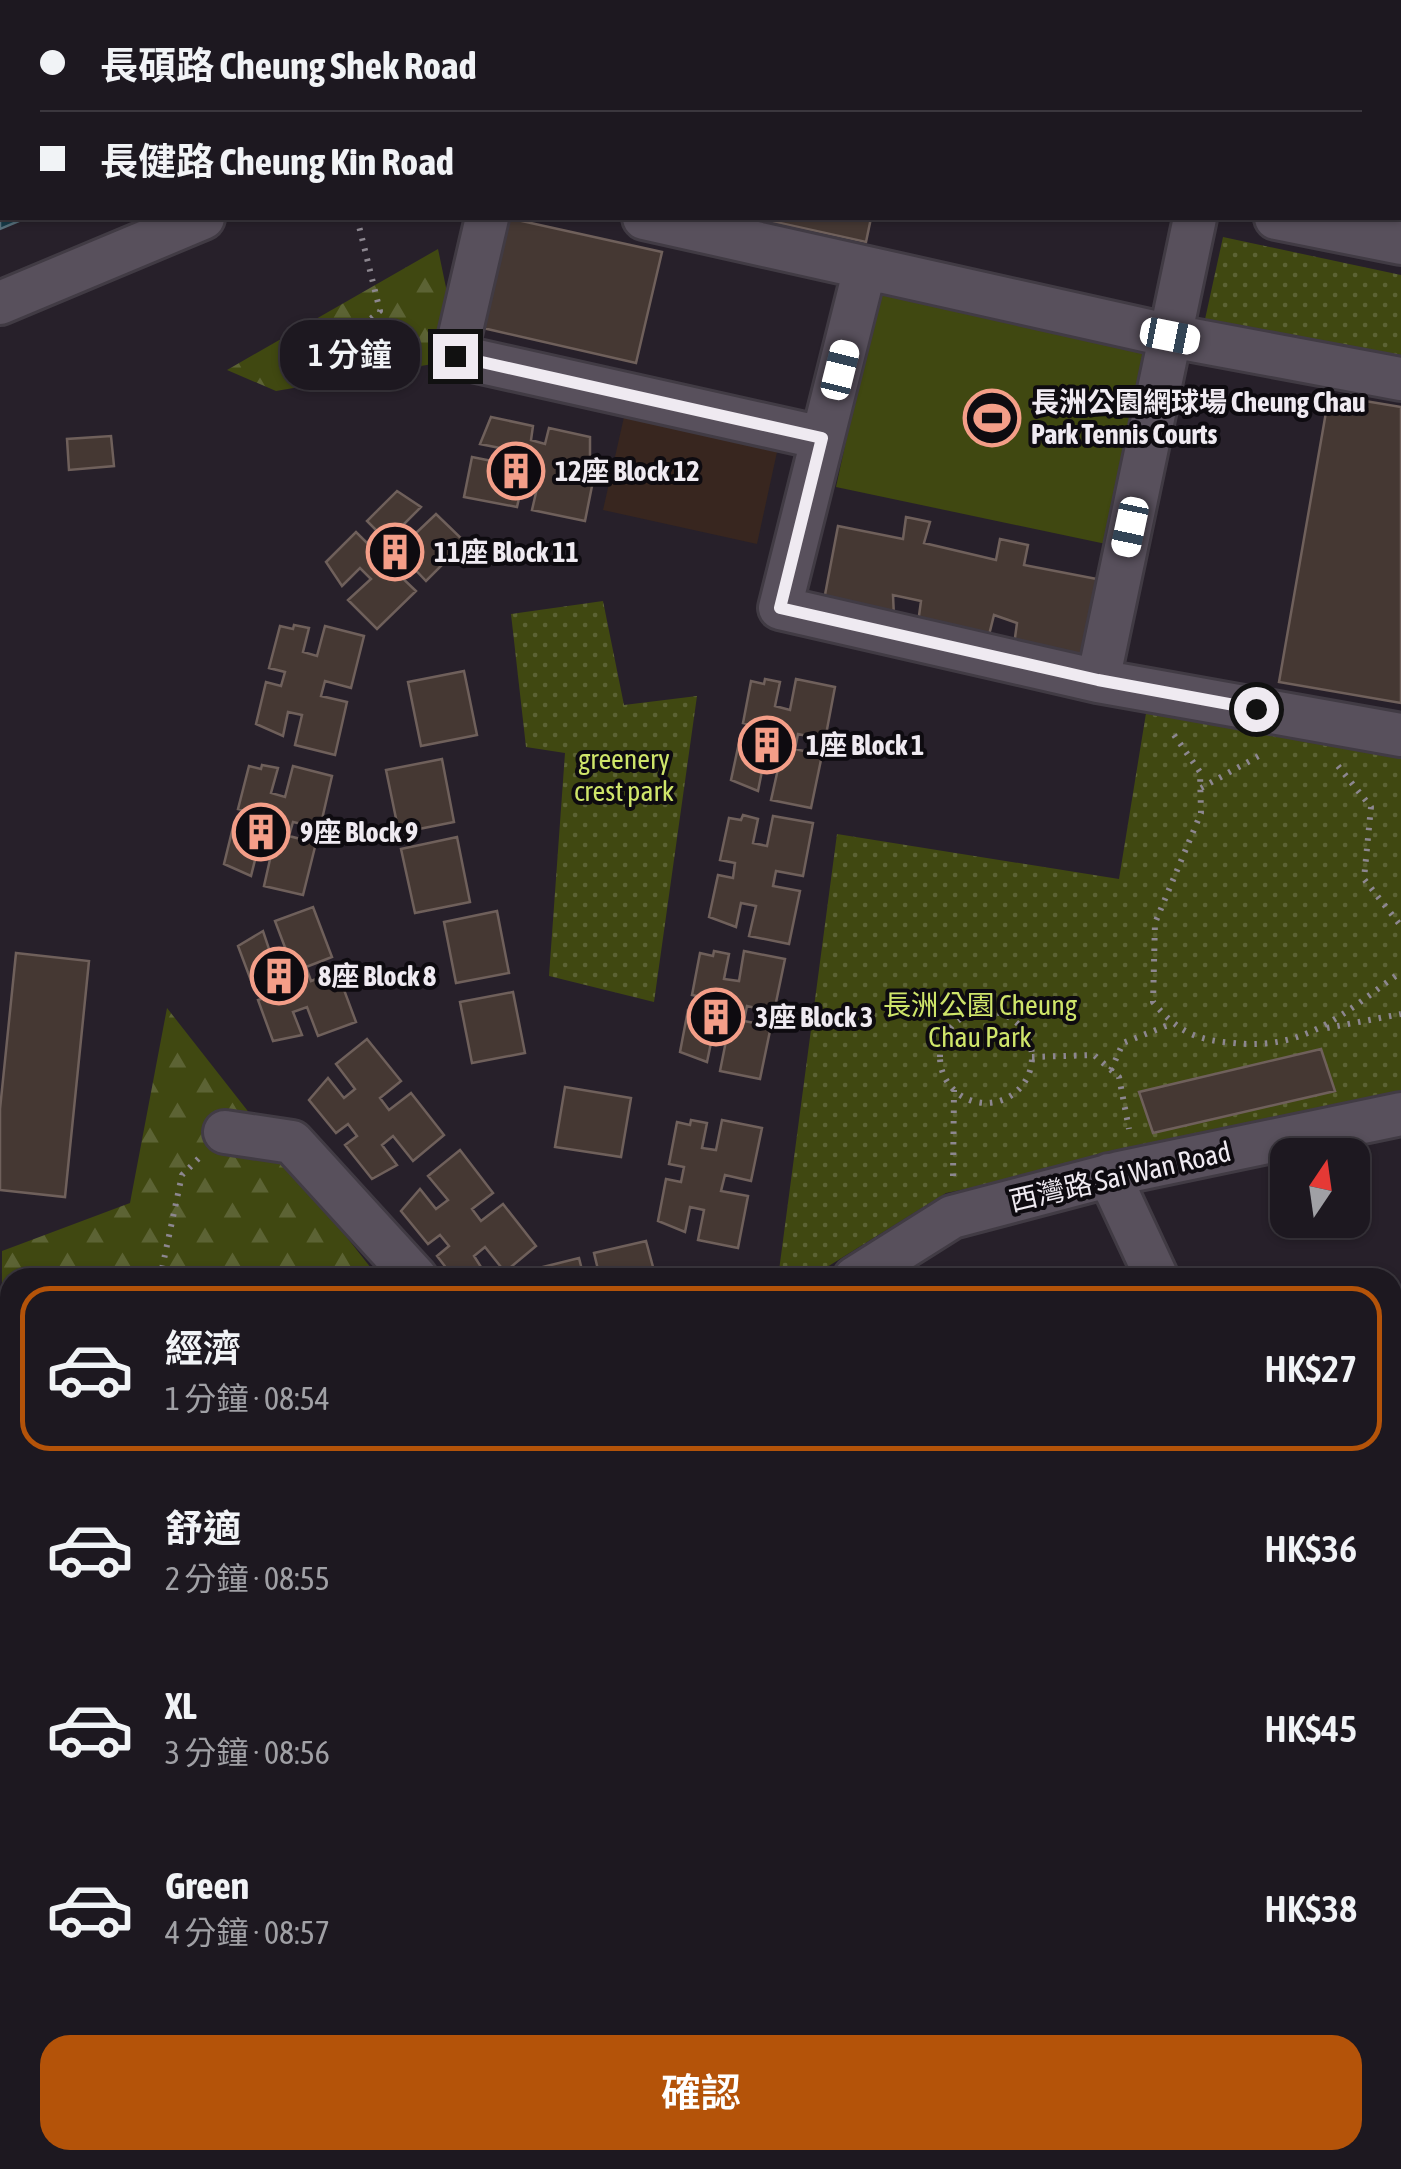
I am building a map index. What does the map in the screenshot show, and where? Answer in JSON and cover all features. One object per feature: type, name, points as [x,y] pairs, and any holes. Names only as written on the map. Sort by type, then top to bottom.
[{"type":"street","points":[[0,303],[197,220]]},
{"type":"street","points":[[487,220],[455,356],[822,438]]},
{"type":"street","points":[[653,220],[1170,336],[1401,379]]},
{"type":"street","points":[[1098,680],[1195,220]]},
{"type":"street","points":[[1286,220],[1401,242]]},
{"type":"street","points":[[865,268],[780,608],[1098,680],[1401,735]]},
{"type":"street","name":"西灣路 Sai Wan Road","points":[[871,1268],[952,1217],[1123,1172],[1401,1114]]},
{"type":"street","points":[[225,1132],[292,1142],[407,1268]]},
{"type":"street","points":[[1123,1172],[1154,1268]]},
{"type":"path","points":[[357,220],[380,311],[357,330],[362,358]]},
{"type":"path","points":[[1170,729],[1200,772],[1201,812],[1155,923],[1153,1002],[1171,1024],[1196,1040],[1269,1047],[1321,1029],[1401,1014]]},
{"type":"path","points":[[1200,789],[1254,756],[1269,752]]},
{"type":"path","points":[[1333,763],[1344,770],[1371,807],[1364,879],[1401,926]]},
{"type":"path","points":[[1321,1029],[1401,972]]},
{"type":"path","points":[[952,1217],[954,1090],[940,1064],[940,1049],[954,1022],[968,1014],[998,1012],[1022,1028],[1032,1057],[1030,1072],[1011,1096],[982,1103],[954,1090]]},
{"type":"path","points":[[1111,1070],[1123,1043],[1171,1024]]},
{"type":"path","points":[[1032,1057],[1094,1055],[1119,1076],[1123,1172]]},
{"type":"path","points":[[162,1268],[182,1175],[225,1132]]},
{"type":"shaded area","points":[[624,417],[777,452],[757,544],[603,510]]},
{"type":"green space","points":[[1223,237],[1401,275],[1401,367],[1204,324]]},
{"type":"green space","points":[[438,249],[454,326],[444,362],[276,391],[227,370]]},
{"type":"green space","name":"長洲公園網球場 Cheung Chau Park Tennis Courts","points":[[878,292],[1148,349],[1106,544],[836,487]]},
{"type":"green space","name":"greenery crest park","points":[[603,601],[624,705],[697,696],[654,1002],[549,976],[565,753],[526,747],[511,614]]},
{"type":"green space","name":"長洲公園 Cheung Chau Park","points":[[1148,701],[1401,749],[1401,1099],[946,1193],[825,1268],[779,1268],[837,834],[1119,879]]},
{"type":"green space","points":[[167,1008],[371,1268],[2,1268],[2,1251],[130,1203]]},
{"type":"water","points":[[0,220],[21,220],[0,229]]},
{"type":"building","points":[[508,220],[662,252],[636,363],[483,328]]},
{"type":"building","points":[[766,220],[871,220],[866,242]]},
{"type":"building","points":[[1329,395],[1401,407],[1401,703],[1279,682]]},
{"type":"building","name":"12座 Block 12","points":[[491,417],[533,426],[531,440],[545,444],[549,428],[590,437],[590,466],[565,461],[563,475],[593,481],[585,521],[532,510],[538,484],[523,481],[517,507],[464,497],[472,457],[502,463],[505,449],[480,444]]},
{"type":"building","points":[[111,436],[114,466],[69,470],[67,439]]},
{"type":"building","name":"11座 Block 11","points":[[397,491],[421,507],[403,525],[414,535],[436,514],[465,542],[426,581],[407,561],[396,572],[416,591],[377,629],[348,600],[371,579],[360,568],[342,586],[326,562],[356,532],[367,543],[378,532],[367,521]]},
{"type":"building","points":[[906,517],[930,522],[924,543],[996,560],[1000,539],[1028,545],[1024,565],[1102,580],[1084,661],[1014,645],[1017,623],[994,615],[988,639],[918,623],[921,601],[893,595],[894,617],[824,600],[838,526],[903,539]]},
{"type":"building","points":[[294,625],[309,628],[303,652],[317,656],[325,626],[364,636],[351,688],[325,681],[321,696],[347,702],[335,755],[295,745],[302,715],[288,712],[283,736],[256,724],[266,682],[281,686],[285,672],[269,668],[280,626],[293,629]]},
{"type":"building","points":[[464,671],[477,735],[421,746],[408,682]]},
{"type":"building","name":"1座 Block 1","points":[[765,679],[780,682],[775,706],[790,710],[796,679],[835,687],[825,740],[798,734],[795,749],[822,755],[811,808],[771,800],[778,769],[763,766],[758,791],[731,780],[740,738],[755,741],[757,726],[743,723],[751,681],[764,684]]},
{"type":"building","points":[[442,759],[454,822],[399,833],[386,770]]},
{"type":"building","name":"9座 Block 9","points":[[262,765],[278,768],[271,793],[285,797],[293,766],[332,776],[320,828],[293,822],[289,836],[316,843],[303,895],[264,886],[271,855],[257,852],[251,876],[224,864],[234,823],[249,827],[253,812],[238,809],[249,766],[261,769]]},
{"type":"building","points":[[743,815],[758,819],[753,843],[767,846],[773,816],[813,823],[803,876],[776,871],[773,886],[800,891],[789,944],[749,936],[756,906],[741,903],[736,927],[709,917],[718,875],[733,878],[735,863],[720,860],[729,818],[741,820]]},
{"type":"building","points":[[457,837],[470,902],[415,913],[401,849]]},
{"type":"building","name":"8座 Block 8","points":[[313,907],[332,957],[306,967],[311,981],[337,971],[356,1022],[318,1036],[307,1007],[293,1012],[302,1035],[273,1041],[258,1000],[273,995],[267,981],[253,986],[238,946],[263,931],[271,955],[286,950],[275,921]]},
{"type":"building","points":[[497,911],[509,973],[456,983],[444,922]]},
{"type":"building","name":"3座 Block 3","points":[[714,951],[729,954],[724,979],[739,981],[744,951],[785,959],[774,1012],[747,1006],[744,1021],[771,1026],[760,1079],[720,1071],[726,1041],[712,1038],[707,1062],[680,1052],[688,1010],[704,1013],[707,998],[692,995],[700,953],[713,956]]},
{"type":"building","points":[[16,953],[89,961],[65,1197],[0,1190],[0,1109]]},
{"type":"building","points":[[513,992],[525,1053],[472,1063],[460,1002]]},
{"type":"building","points":[[367,1039],[401,1081],[380,1098],[389,1110],[411,1093],[444,1135],[413,1161],[393,1136],[382,1145],[397,1165],[372,1179],[345,1145],[357,1136],[348,1124],[336,1133],[309,1100],[328,1078],[344,1098],[355,1089],[336,1064]]},
{"type":"building","points":[[1321,1049],[1335,1091],[1153,1133],[1139,1092]]},
{"type":"building","points":[[565,1087],[631,1098],[621,1157],[555,1147]]},
{"type":"building","points":[[691,1120],[707,1123],[702,1148],[716,1150],[722,1120],[762,1128],[751,1181],[725,1175],[721,1191],[748,1196],[738,1248],[698,1240],[704,1210],[690,1207],[685,1232],[658,1221],[666,1179],[681,1182],[684,1167],[669,1164],[677,1122],[690,1125]]},
{"type":"building","points":[[460,1150],[493,1193],[472,1209],[481,1221],[503,1204],[536,1246],[510,1268],[502,1268],[485,1247],[474,1256],[482,1268],[446,1268],[437,1256],[449,1246],[440,1235],[428,1244],[401,1211],[420,1189],[436,1209],[448,1200],[428,1176]]},
{"type":"building","points":[[646,1241],[653,1268],[598,1268],[594,1253]]},
{"type":"building","points":[[579,1258],[582,1268],[539,1268]]},
{"type":"place","name":"長洲公園網球場 Cheung Chau Park Tennis Courts","points":[[992,418]]},
{"type":"place","name":"12座 Block 12","points":[[516,471]]},
{"type":"place","name":"11座 Block 11","points":[[395,552]]},
{"type":"place","name":"1座 Block 1","points":[[767,745]]},
{"type":"place","name":"9座 Block 9","points":[[261,832]]},
{"type":"place","name":"8座 Block 8","points":[[279,976]]},
{"type":"place","name":"3座 Block 3","points":[[716,1017]]},
{"type":"route","points":[[455,356],[822,438],[780,608],[1098,680],[1256,709]]}]
